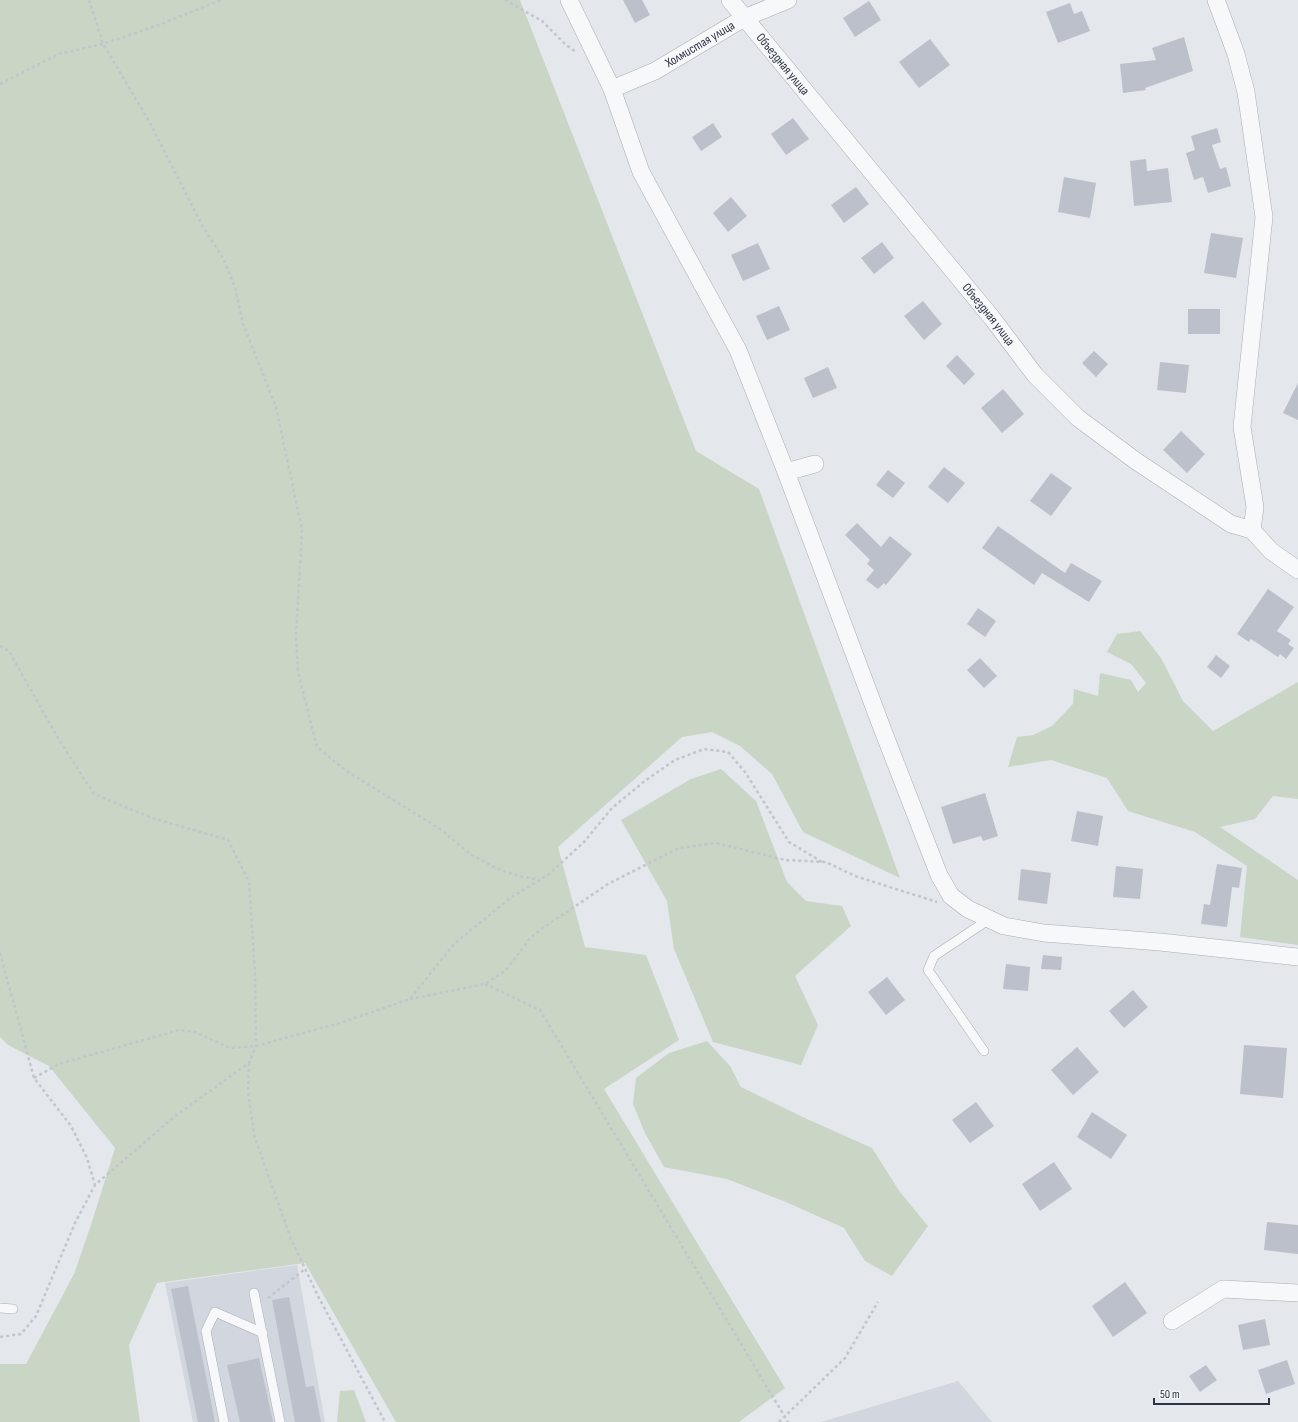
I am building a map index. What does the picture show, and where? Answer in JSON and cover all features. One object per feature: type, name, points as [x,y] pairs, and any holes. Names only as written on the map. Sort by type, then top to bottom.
[{"type":"street","points":[[569,0],[612,89],[641,172],[738,350],[786,472],[939,876],[951,896],[968,909],[988,920],[1004,926],[1044,933],[1160,942],[1298,957]]},
{"type":"street","name":"Объездная улица","points":[[730,0],[992,318],[1035,375],[1078,418],[1136,461],[1232,524],[1252,530]]},
{"type":"street","name":"Холмистая улица","points":[[612,89],[655,71],[744,18],[788,0]]},
{"type":"street","points":[[1216,0],[1236,54],[1246,92],[1264,217],[1242,427],[1255,507],[1252,530],[1271,551],[1298,570]]},
{"type":"street","points":[[786,472],[816,464]]},
{"type":"street","points":[[1172,1321],[1223,1289],[1298,1293]]},
{"type":"lane","points":[[984,1051],[928,970],[934,956],[988,920]]},
{"type":"lane","points":[[254,1293],[280,1422]]},
{"type":"lane","points":[[0,1308],[13,1309]]},
{"type":"lane","points":[[224,1422],[206,1331],[215,1312],[263,1333]]},
{"type":"path","points":[[89,0],[103,44],[149,121],[203,227],[223,258],[235,287],[243,324],[276,407],[302,530],[296,635],[298,672],[317,747],[346,770],[440,829],[470,854],[496,868],[518,876],[540,880]]},
{"type":"path","points":[[0,84],[59,54],[103,44],[164,23],[221,0]]},
{"type":"path","points":[[505,0],[542,21],[566,44],[577,52]]},
{"type":"path","points":[[0,646],[9,651],[58,738],[94,794],[152,818],[228,840],[249,882],[256,1046],[249,1063],[248,1092],[254,1135],[291,1239],[305,1269],[385,1422]]},
{"type":"path","points":[[410,1000],[454,944],[509,899],[549,874],[584,842],[612,808],[646,780],[675,760],[704,749],[728,752],[745,772],[789,842],[822,862]]},
{"type":"path","points":[[34,1078],[59,1064],[180,1030],[195,1032],[230,1048],[256,1046],[340,1023],[410,1000],[485,984],[506,970],[530,937],[608,884],[679,848],[716,843],[785,860],[826,862],[855,876],[939,902],[951,896]]},
{"type":"path","points":[[0,953],[34,1078],[71,1126],[87,1158],[95,1185]]},
{"type":"path","points":[[485,984],[540,1010],[788,1422]]},
{"type":"path","points":[[0,1337],[21,1334],[36,1316],[75,1223],[95,1185],[174,1117],[249,1063]]},
{"type":"path","points":[[257,1306],[305,1269]]},
{"type":"path","points":[[779,1422],[845,1358],[878,1302]]},
{"type":"shaded area","points":[[297,1265],[325,1422],[193,1422],[165,1283]]},
{"type":"shaded area","points":[[958,1381],[992,1422],[821,1422]]},
{"type":"green space","points":[[0,0],[520,0],[696,451],[759,489],[900,878],[803,832],[772,774],[740,746],[712,732],[682,737],[558,847],[585,947],[646,955],[679,1040],[604,1089],[785,1388],[739,1422],[396,1422],[305,1263],[157,1283],[129,1345],[140,1422],[0,1422],[0,1364],[26,1364],[74,1274],[115,1148],[49,1066],[8,1045],[0,1037]]},
{"type":"green space","points":[[1140,631],[1161,658],[1183,701],[1213,731],[1298,682],[1298,799],[1273,796],[1255,819],[1220,827],[1298,880],[1298,945],[1240,937],[1247,866],[1195,832],[1128,811],[1107,778],[1051,760],[1008,767],[1017,737],[1033,735],[1052,726],[1073,704],[1074,689],[1098,696],[1100,673],[1131,680],[1138,692],[1146,683],[1131,664],[1107,652],[1117,634]]},
{"type":"green space","points":[[721,769],[756,801],[787,882],[806,901],[842,906],[851,926],[795,976],[818,1025],[801,1065],[713,1042],[674,949],[667,901],[621,820],[691,779]]},
{"type":"green space","points":[[707,1041],[730,1066],[741,1087],[872,1148],[900,1192],[928,1226],[892,1276],[865,1261],[844,1228],[786,1202],[727,1179],[664,1167],[645,1133],[633,1104],[636,1078],[669,1053]]},
{"type":"green space","points":[[354,1390],[366,1422],[337,1422],[340,1391]]},
{"type":"building","points":[[623,0],[642,0],[650,15],[635,23]]},
{"type":"building","points":[[869,1],[881,20],[855,37],[843,18]]},
{"type":"building","points":[[1070,3],[1074,14],[1082,11],[1090,31],[1058,43],[1046,12]]},
{"type":"building","points":[[1184,37],[1193,71],[1145,88],[1146,90],[1123,93],[1120,64],[1156,60],[1152,48]]},
{"type":"building","points":[[930,39],[950,65],[919,88],[899,62]]},
{"type":"building","points":[[793,118],[809,139],[786,155],[771,134]]},
{"type":"building","points":[[713,123],[722,137],[701,151],[692,137]]},
{"type":"building","points":[[1217,128],[1221,142],[1212,145],[1220,169],[1226,167],[1231,186],[1208,193],[1203,177],[1194,180],[1186,153],[1195,150],[1191,136]]},
{"type":"building","points":[[1146,159],[1147,171],[1168,168],[1172,202],[1134,206],[1130,161]]},
{"type":"building","points":[[1064,177],[1096,183],[1090,218],[1058,212]]},
{"type":"building","points":[[856,187],[869,204],[844,223],[831,205]]},
{"type":"building","points":[[731,197],[747,216],[728,232],[713,213]]},
{"type":"building","points":[[1211,233],[1243,238],[1236,278],[1204,273]]},
{"type":"building","points":[[882,242],[894,258],[874,274],[861,258]]},
{"type":"building","points":[[758,243],[770,269],[743,281],[731,255]]},
{"type":"building","points":[[923,301],[942,324],[924,340],[904,316]]},
{"type":"building","points":[[779,306],[790,330],[767,340],[756,316]]},
{"type":"building","points":[[1188,309],[1220,309],[1220,334],[1188,334]]},
{"type":"building","points":[[1094,351],[1108,364],[1096,377],[1082,363]]},
{"type":"building","points":[[957,355],[975,374],[964,385],[946,366]]},
{"type":"building","points":[[1160,362],[1189,365],[1186,393],[1157,390]]},
{"type":"building","points":[[828,367],[837,388],[813,398],[804,378]]},
{"type":"building","points":[[1298,383],[1298,420],[1283,413]]},
{"type":"building","points":[[1003,389],[1024,414],[1002,433],[981,408]]},
{"type":"building","points":[[1181,431],[1205,454],[1187,473],[1163,450]]},
{"type":"building","points":[[944,467],[965,483],[948,503],[928,487]]},
{"type":"building","points":[[888,470],[905,483],[893,498],[876,485]]},
{"type":"building","points":[[1051,473],[1072,488],[1051,516],[1030,501]]},
{"type":"building","points":[[857,523],[881,547],[890,536],[912,554],[886,585],[884,583],[878,589],[866,580],[874,570],[867,564],[870,560],[845,535]]},
{"type":"building","points":[[998,526],[1065,573],[1071,563],[1102,581],[1089,602],[1042,573],[1034,585],[982,548]]},
{"type":"building","points":[[1268,589],[1294,607],[1277,631],[1291,640],[1288,644],[1294,648],[1286,659],[1280,654],[1278,657],[1251,639],[1249,642],[1237,634]]},
{"type":"building","points":[[978,608],[996,621],[985,637],[967,624]]},
{"type":"building","points":[[1216,655],[1230,666],[1221,678],[1207,667]]},
{"type":"building","points":[[980,658],[997,676],[984,688],[967,670]]},
{"type":"building","points":[[985,793],[998,836],[983,841],[981,836],[953,844],[941,807]]},
{"type":"building","points":[[1077,811],[1103,816],[1098,846],[1071,841]]},
{"type":"building","points":[[1217,864],[1242,868],[1239,888],[1232,887],[1227,927],[1201,924],[1204,904],[1210,905]]},
{"type":"building","points":[[1116,866],[1143,869],[1140,899],[1113,897]]},
{"type":"building","points":[[1021,869],[1051,873],[1047,904],[1018,900]]},
{"type":"building","points":[[1043,955],[1062,957],[1061,970],[1041,969]]},
{"type":"building","points":[[1006,964],[1030,967],[1028,991],[1003,989]]},
{"type":"building","points":[[887,977],[905,1000],[886,1015],[868,992]]},
{"type":"building","points":[[1133,990],[1148,1007],[1124,1028],[1109,1011]]},
{"type":"building","points":[[1244,1045],[1287,1048],[1283,1098],[1240,1094]]},
{"type":"building","points":[[1077,1047],[1099,1072],[1073,1095],[1051,1070]]},
{"type":"building","points":[[976,1102],[994,1126],[970,1143],[952,1120]]},
{"type":"building","points":[[1092,1112],[1127,1135],[1111,1159],[1077,1137]]},
{"type":"building","points":[[1054,1162],[1072,1189],[1040,1211],[1022,1184]]},
{"type":"building","points":[[1267,1222],[1298,1225],[1298,1254],[1264,1250]]},
{"type":"building","points":[[1125,1282],[1147,1313],[1113,1337],[1092,1306]]},
{"type":"building","points":[[188,1286],[215,1422],[198,1422],[171,1289]]},
{"type":"building","points":[[289,1297],[306,1387],[314,1386],[321,1422],[295,1422],[272,1300]]},
{"type":"building","points":[[1265,1319],[1270,1345],[1243,1350],[1238,1325]]},
{"type":"building","points":[[259,1358],[273,1422],[240,1422],[227,1365]]},
{"type":"building","points":[[1287,1360],[1295,1384],[1266,1394],[1258,1370]]},
{"type":"building","points":[[1206,1365],[1217,1380],[1200,1392],[1189,1376]]}]
